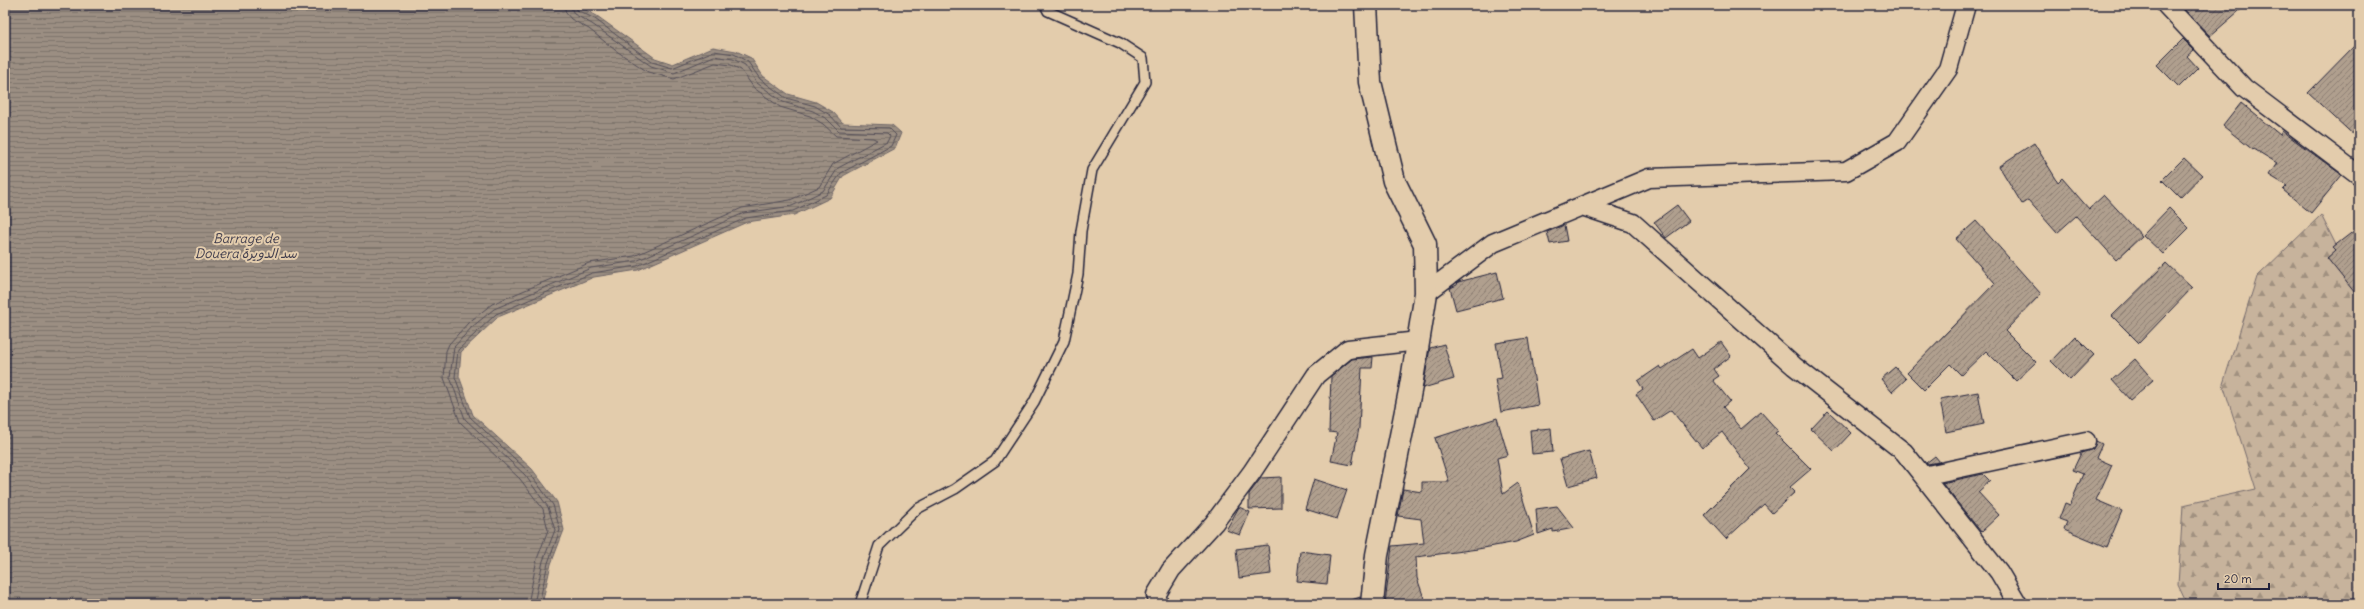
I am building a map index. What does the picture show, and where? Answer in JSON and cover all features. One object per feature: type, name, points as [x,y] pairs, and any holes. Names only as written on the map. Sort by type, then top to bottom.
[{"type":"street","points":[[1366,5],[1370,82],[1394,181],[1425,244],[1426,293],[1411,386],[1377,555],[1372,604]]},
{"type":"street","points":[[1426,293],[1493,243],[1649,178],[1846,171],[1897,142],[1948,68],[1966,5]]},
{"type":"street","points":[[2166,5],[2244,88],[2359,175]]},
{"type":"street","points":[[1582,206],[1633,223],[1794,366],[1904,452],[1999,572],[2018,604]]},
{"type":"street","points":[[1159,604],[1156,596],[1171,570],[1214,522],[1252,472],[1316,374],[1348,349],[1418,341]]},
{"type":"street","points":[[1923,476],[2086,441]]},
{"type":"lane","points":[[860,604],[879,546],[917,508],[955,489],[996,461],[1034,402],[1064,341],[1078,274],[1081,231],[1092,170],[1145,82],[1143,58],[1120,42],[1048,11],[1045,5]]},
{"type":"green space","points":[[2321,215],[2359,291],[2359,604],[2187,604],[2178,585],[2183,505],[2256,489],[2223,384],[2257,277]]},
{"type":"water","name":"Barrage de Douera سد الدويرة","points":[[5,5],[576,5],[597,16],[655,58],[673,64],[713,47],[736,51],[751,58],[763,76],[788,94],[816,102],[833,112],[843,123],[892,125],[901,133],[895,148],[843,176],[830,198],[794,215],[747,222],[638,270],[594,277],[498,317],[461,352],[459,376],[473,415],[532,469],[557,502],[564,530],[551,564],[542,604],[5,604]]},
{"type":"building","points":[[2180,5],[2246,5],[2210,36]]},
{"type":"building","points":[[2183,39],[2194,50],[2187,56],[2198,68],[2179,87],[2157,65]]},
{"type":"building","points":[[2359,41],[2359,140],[2308,93]]},
{"type":"building","points":[[2241,103],[2280,135],[2282,131],[2342,175],[2311,213],[2283,190],[2287,186],[2269,175],[2277,163],[2254,149],[2253,150],[2223,126]]},
{"type":"building","points":[[2034,143],[2058,182],[2062,178],[2089,209],[2104,195],[2142,236],[2116,260],[2076,216],[2057,233],[2028,200],[2022,204],[1999,166]]},
{"type":"building","points":[[2184,158],[2202,175],[2180,198],[2162,180]]},
{"type":"building","points":[[1677,205],[1689,221],[1666,238],[1654,222]]},
{"type":"building","points":[[2169,208],[2189,228],[2163,254],[2143,235]]},
{"type":"building","points":[[1976,221],[2041,294],[2005,331],[2036,362],[2016,381],[1986,351],[1961,375],[1950,364],[1924,390],[1907,373],[1995,283],[1956,239]]},
{"type":"building","points":[[1564,225],[1567,241],[1550,244],[1547,232]]},
{"type":"building","points":[[2359,227],[2359,298],[2327,258],[2336,250],[2333,247]]},
{"type":"building","points":[[2166,263],[2192,288],[2139,343],[2112,316]]},
{"type":"building","points":[[1497,272],[1503,298],[1456,310],[1450,288],[1457,285],[1458,282]]},
{"type":"building","points":[[2075,336],[2094,355],[2070,380],[2051,361]]},
{"type":"building","points":[[1528,338],[1538,405],[1501,412],[1495,379],[1502,378],[1496,343]]},
{"type":"building","points":[[1721,342],[1731,356],[1714,369],[1719,376],[1713,380],[1730,401],[1723,407],[1741,429],[1761,412],[1778,431],[1775,433],[1811,469],[1790,487],[1795,492],[1772,513],[1764,504],[1726,539],[1704,515],[1750,469],[1722,432],[1702,448],[1671,410],[1654,421],[1636,394],[1643,389],[1638,381],[1660,366],[1662,369],[1692,349],[1698,358]]},
{"type":"building","points":[[1444,344],[1454,379],[1423,388],[1430,348]]},
{"type":"building","points":[[1373,357],[1372,368],[1362,368],[1359,428],[1352,465],[1331,461],[1337,433],[1329,432],[1331,376],[1352,359]]},
{"type":"building","points":[[2135,359],[2153,380],[2130,400],[2112,380]]},
{"type":"building","points":[[1895,367],[1906,379],[1892,392],[1881,379]]},
{"type":"building","points":[[1978,392],[1984,424],[1946,432],[1940,399]]},
{"type":"building","points":[[1828,411],[1851,433],[1834,451],[1811,429]]},
{"type":"building","points":[[1497,418],[1508,455],[1497,458],[1503,494],[1518,483],[1534,535],[1516,542],[1478,549],[1416,557],[1417,578],[1426,604],[1385,604],[1392,546],[1424,543],[1421,519],[1398,516],[1403,489],[1422,492],[1422,482],[1449,482],[1435,438]]},
{"type":"building","points":[[1551,428],[1553,452],[1532,454],[1530,430]]},
{"type":"building","points":[[2096,441],[2102,444],[2096,458],[2112,465],[2096,500],[2122,511],[2107,547],[2064,529],[2067,522],[2059,519],[2065,503],[2070,505],[2083,474],[2073,470],[2081,453],[2093,449]]},
{"type":"building","points":[[1589,451],[1597,478],[1568,486],[1560,459]]},
{"type":"building","points":[[1935,456],[1940,462],[1926,463]]},
{"type":"building","points":[[1983,474],[1990,481],[1978,492],[1999,515],[1981,532],[1942,483]]},
{"type":"building","points":[[1281,477],[1281,508],[1249,509],[1249,494],[1261,478]]},
{"type":"building","points":[[1314,479],[1347,490],[1337,519],[1305,509]]},
{"type":"building","points":[[1557,506],[1574,528],[1553,532],[1553,529],[1538,534],[1536,509]]},
{"type":"building","points":[[1239,507],[1250,512],[1240,535],[1226,530]]},
{"type":"building","points":[[1268,545],[1271,574],[1239,578],[1236,549]]},
{"type":"building","points":[[1300,551],[1330,555],[1327,584],[1297,581]]},
{"type":"building","points":[[1360,597],[1360,604],[1347,604],[1346,602]]}]
